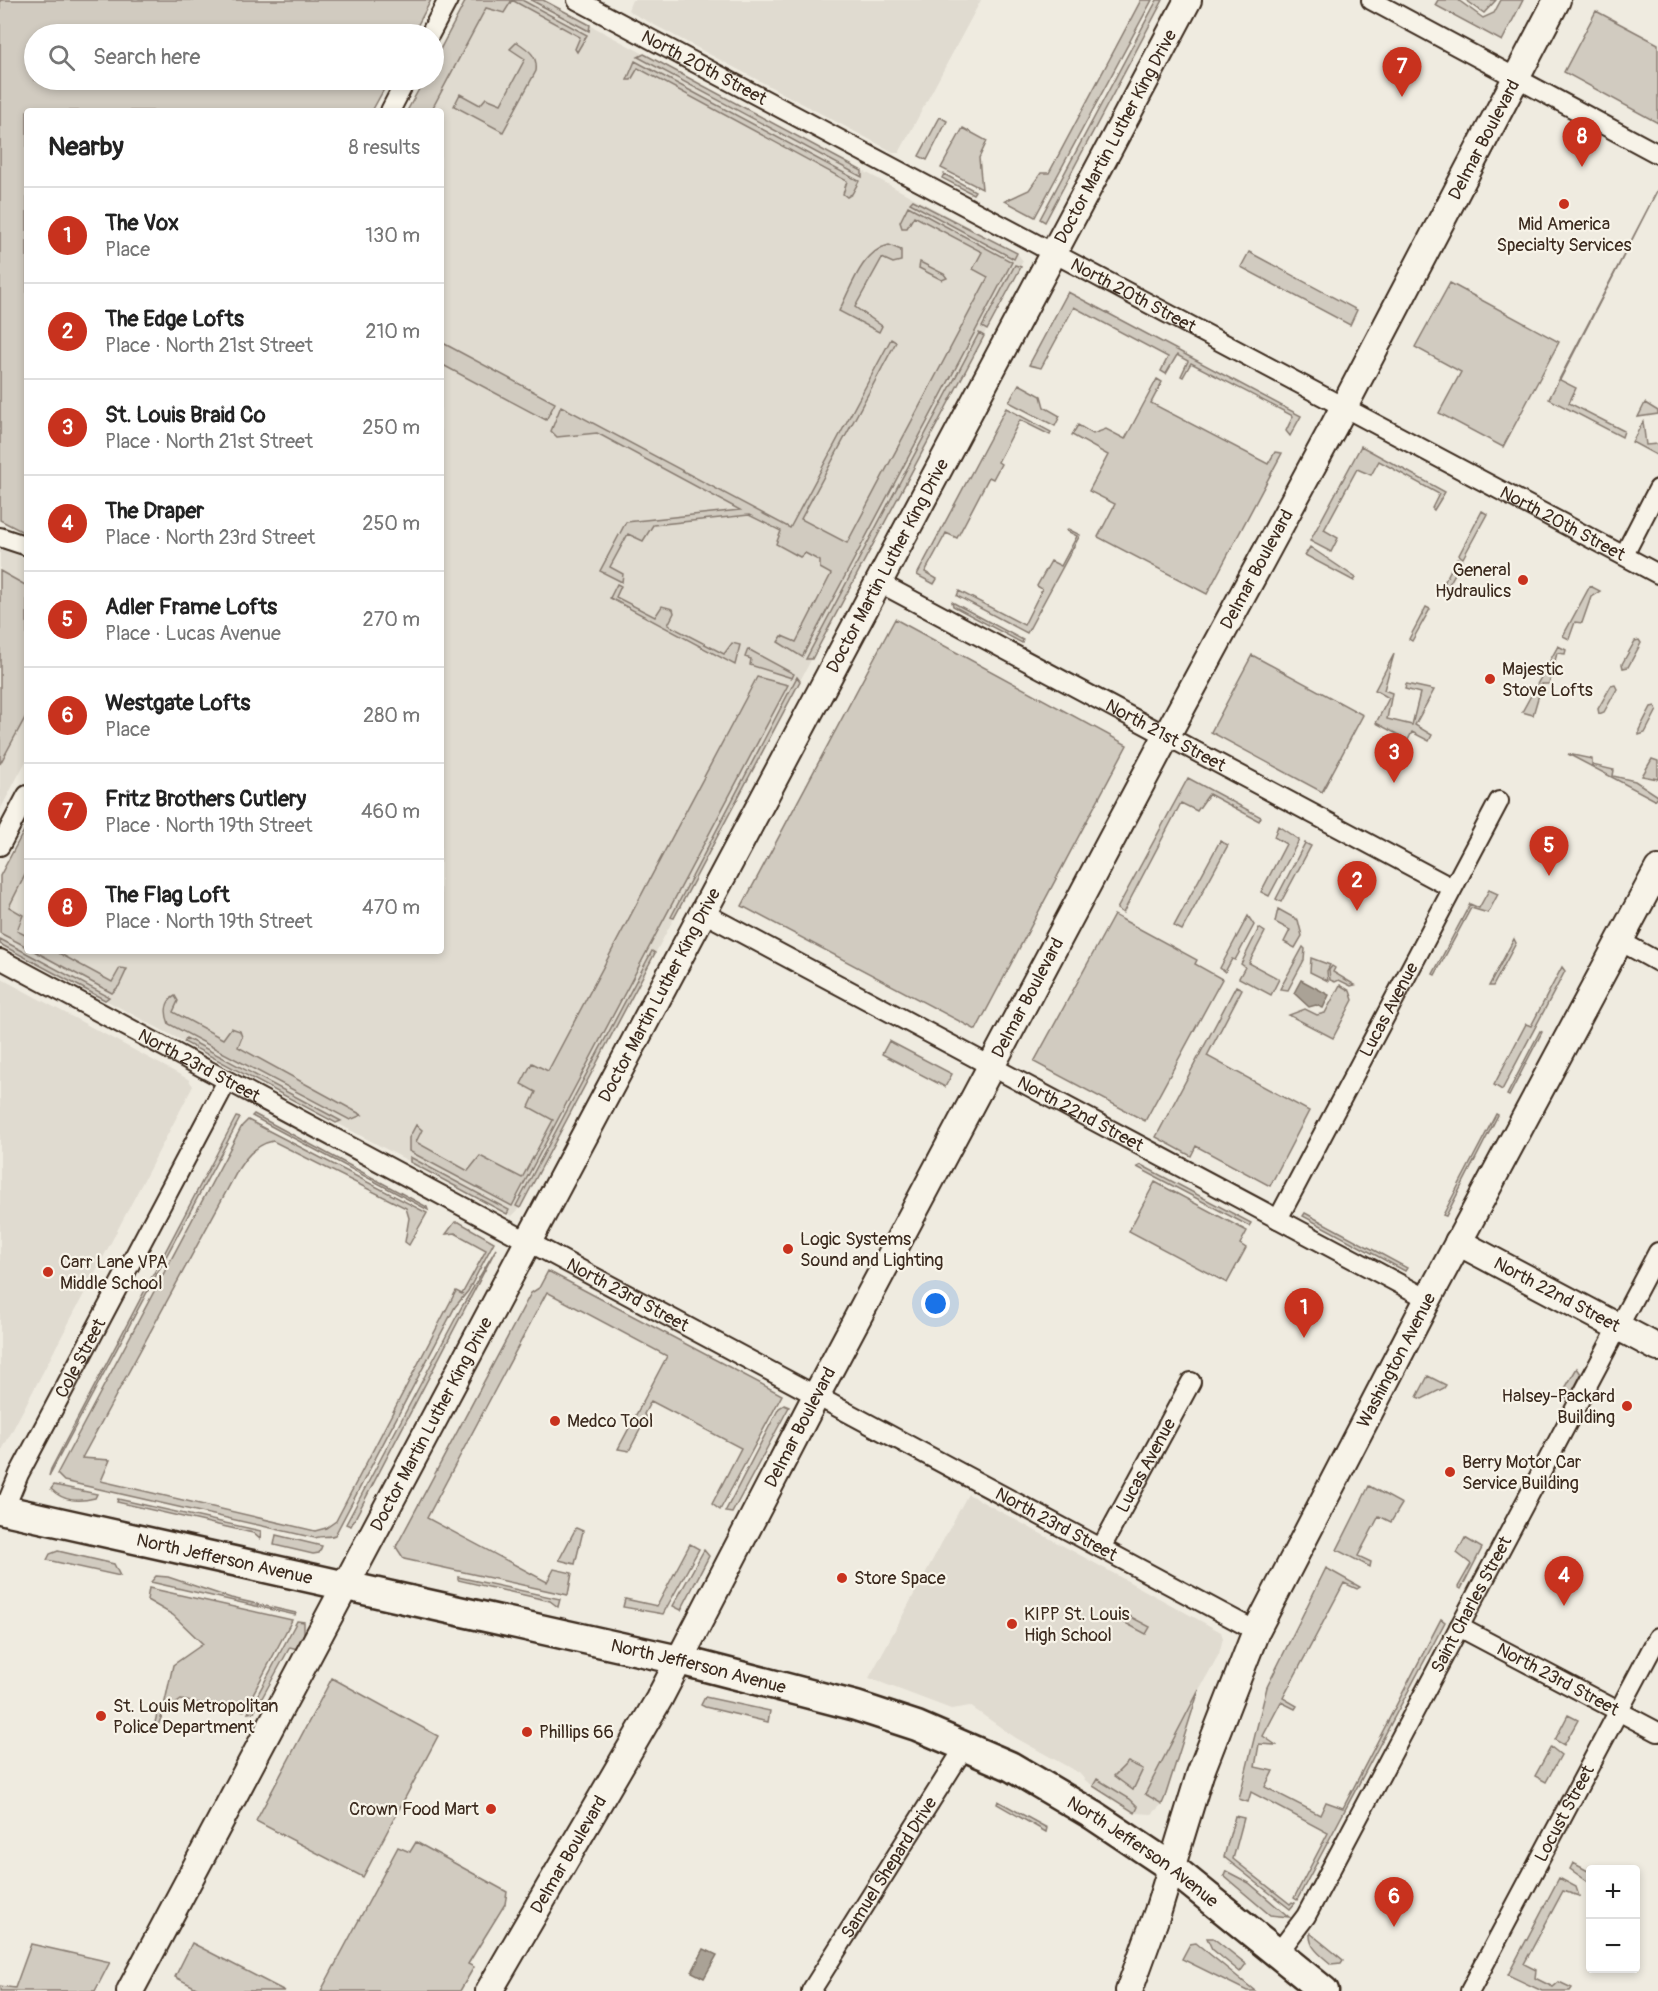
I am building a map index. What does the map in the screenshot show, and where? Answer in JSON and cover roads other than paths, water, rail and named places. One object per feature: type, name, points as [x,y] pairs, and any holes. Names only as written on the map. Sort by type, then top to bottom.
[{"type":"main road","name":"Doctor Martin Luther King Drive","points":[[130,1991],[1188,0]]},
{"type":"main road","name":"Delmar Boulevard","points":[[489,1991],[633,1746],[680,1660],[816,1396],[1344,406],[1557,0]]},
{"type":"main road","name":"Washington Avenue","points":[[1129,1991],[1148,1943],[1217,1725],[1256,1630],[1458,1242],[1658,869]]},
{"type":"main road","name":"North 22nd Street","points":[[1458,1242],[1658,1348]]},
{"type":"main road","name":"North Jefferson Avenue","points":[[2,1510],[680,1660],[856,1706],[966,1745],[1060,1794],[1171,1867],[1324,1991]]},
{"type":"street","points":[[435,24],[448,0]]},
{"type":"street","name":"North 20th Street","points":[[577,0],[1658,574]]},
{"type":"street","points":[[1371,0],[1658,154]]},
{"type":"street","points":[[392,108],[401,90]]},
{"type":"street","points":[[1624,555],[1658,489]]},
{"type":"street","points":[[0,537],[24,545]]},
{"type":"street","name":"North 21st Street","points":[[878,582],[1452,888]]},
{"type":"street","points":[[0,846],[24,801]]},
{"type":"street","name":"Lucas Avenue","points":[[1278,1219],[1498,801]]},
{"type":"street","name":"North 22nd Street","points":[[702,912],[1428,1299]]},
{"type":"street","points":[[1620,941],[1658,962]]},
{"type":"street","name":"North 23rd Street","points":[[0,960],[1256,1630]]},
{"type":"street","name":"Cole Street","points":[[2,1510],[228,1081]]},
{"type":"street","name":"Saint Charles Street","points":[[1278,1953],[1306,1916],[1658,1252]]},
{"type":"street","name":"Lucas Avenue","points":[[1101,1548],[1191,1382]]},
{"type":"street","name":"North 23rd Street","points":[[1459,1626],[1658,1732]]},
{"type":"street","name":"Locust Street","points":[[1470,1991],[1658,1637]]},
{"type":"street","name":"Samuel Shepard Drive","points":[[811,1991],[966,1745]]},
{"type":"place","name":"Fritz Brothers Cutlery","points":[[1402,97]]},
{"type":"place","name":"The Flag Loft","points":[[1582,167]]},
{"type":"place","name":"Mid America Specialty Services","points":[[1564,204]]},
{"type":"place","name":"General Hydraulics","points":[[1523,580]]},
{"type":"place","name":"Majestic Stove Lofts","points":[[1490,679]]},
{"type":"place","name":"St. Louis Braid Co","points":[[1394,783]]},
{"type":"place","name":"Adler Frame Lofts","points":[[1549,876]]},
{"type":"place","name":"The Edge Lofts","points":[[1357,911]]},
{"type":"place","name":"Logic Systems Sound and Lighting","points":[[788,1249]]},
{"type":"place","name":"Carr Lane VPA Middle School","points":[[48,1272]]},
{"type":"place","name":"The Vox","points":[[1304,1338]]},
{"type":"place","name":"Halsey-Packard Building","points":[[1627,1406]]},
{"type":"place","name":"Medco Tool","points":[[555,1421]]},
{"type":"place","name":"Berry Motor Car Service Building","points":[[1450,1472]]},
{"type":"place","name":"Store Space","points":[[842,1578]]},
{"type":"place","name":"The Draper","points":[[1564,1606]]},
{"type":"place","name":"KIPP St. Louis High School","points":[[1012,1624]]},
{"type":"place","name":"St. Louis Metropolitan Police Department","points":[[101,1716]]},
{"type":"place","name":"Phillips 66","points":[[527,1732]]},
{"type":"place","name":"Crown Food Mart","points":[[491,1809]]},
{"type":"place","name":"Westgate Lofts","points":[[1394,1927]]}]
